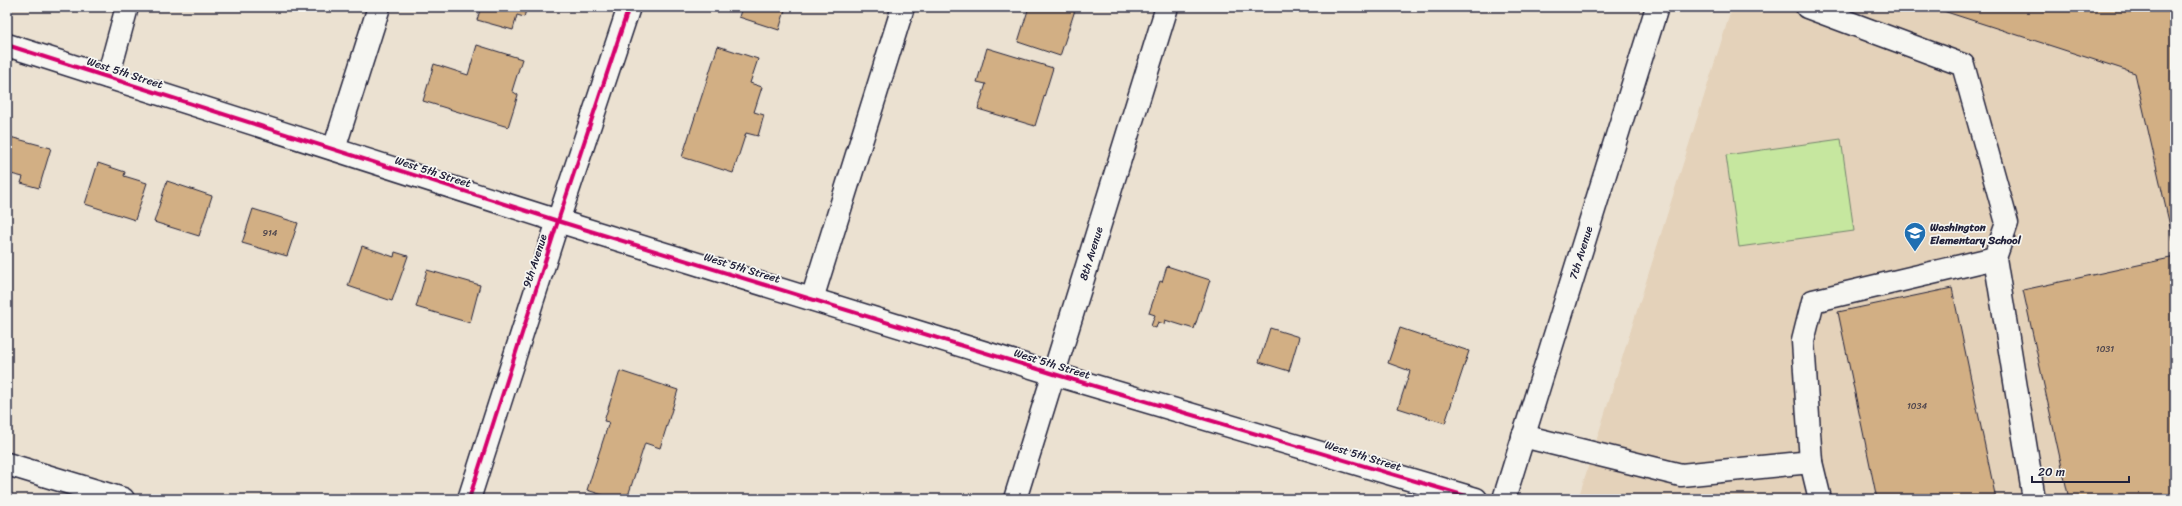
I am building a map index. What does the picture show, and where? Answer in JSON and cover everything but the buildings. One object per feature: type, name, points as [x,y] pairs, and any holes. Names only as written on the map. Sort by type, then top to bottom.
[{"type":"street","points":[[108,77],[127,7]]},
{"type":"street","points":[[334,149],[379,7]]},
{"type":"street","name":"9th Avenue","points":[[469,499],[558,221],[629,7]]},
{"type":"street","points":[[812,299],[903,7]]},
{"type":"street","name":"8th Avenue","points":[[1015,499],[1167,7]]},
{"type":"street","name":"7th Avenue","points":[[1504,499],[1657,7]]},
{"type":"street","points":[[1807,7],[1963,65],[2007,223],[1995,258],[2034,499]]},
{"type":"street","name":"West 5th Street","points":[[7,45],[558,221],[1054,374],[1318,459],[1476,499]]},
{"type":"street","points":[[1820,499],[1810,462],[1803,341],[1813,300],[1995,258]]},
{"type":"street","points":[[1523,436],[1681,476],[1810,462]]},
{"type":"street","points":[[7,464],[123,499]]},
{"type":"shaded area","name":"Washington Elementary School","points":[[1732,7],[2175,7],[2175,499],[1578,499]]},
{"type":"green space","points":[[1841,139],[1854,231],[1739,247],[1726,155]]},
{"type":"cycle path","points":[[469,499],[558,221],[629,7]]},
{"type":"cycle path","points":[[7,45],[558,221],[1054,374],[1476,499]]},
{"type":"place","name":"Washington Elementary School","points":[[1915,252]]}]
